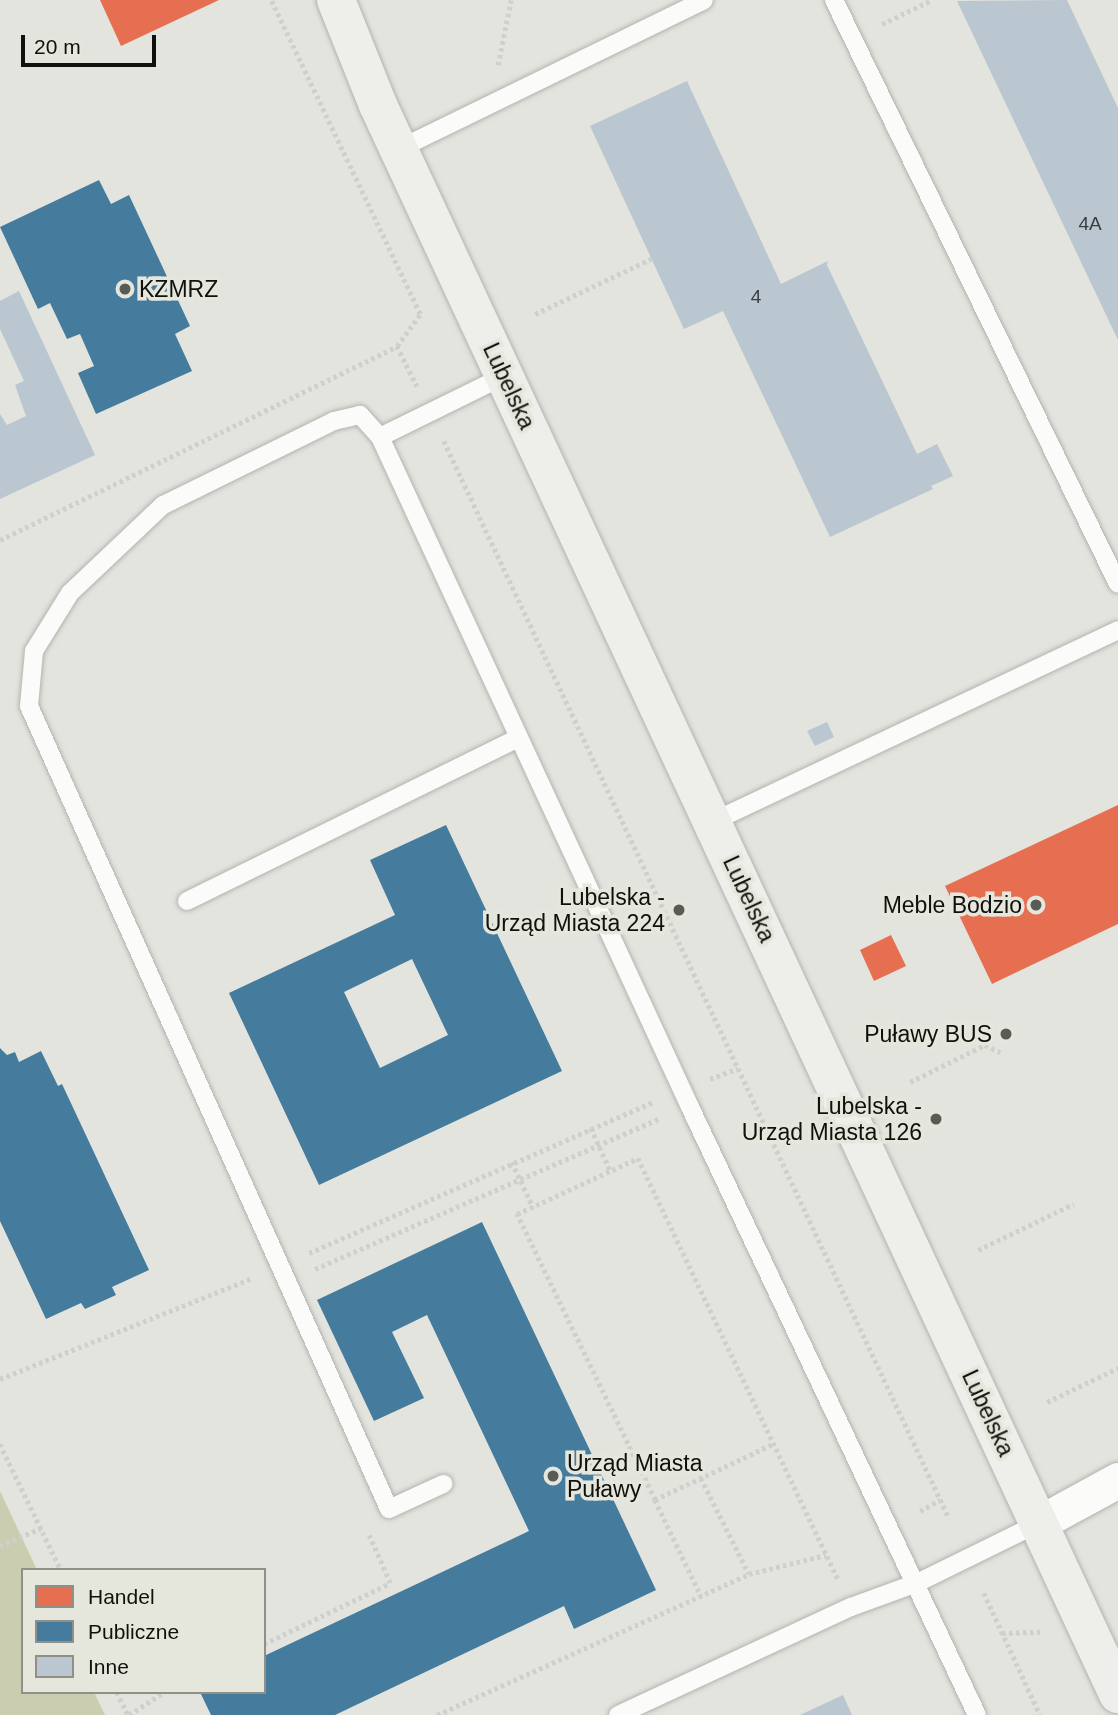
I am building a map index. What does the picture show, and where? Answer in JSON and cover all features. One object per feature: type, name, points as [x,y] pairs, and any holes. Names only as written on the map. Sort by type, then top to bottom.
[{"type":"main road","name":"Lubelska","points":[[321,0],[399,149],[1118,1694]]},
{"type":"main road","name":"Lubelska","points":[[336,0],[378,105]]},
{"type":"street","points":[[1039,1523],[1118,1480]]},
{"type":"lane","points":[[399,149],[704,0]]},
{"type":"lane","points":[[834,0],[1118,584]]},
{"type":"lane","points":[[380,437],[504,376]]},
{"type":"lane","points":[[443,1484],[389,1509],[29,706],[34,651],[70,593],[163,505],[334,421],[360,415],[380,437],[690,1107],[977,1715]]},
{"type":"lane","points":[[712,822],[1118,630]]},
{"type":"lane","points":[[187,901],[518,738]]},
{"type":"lane","points":[[618,1715],[851,1607],[917,1583],[1039,1523]]},
{"type":"path","points":[[0,540],[397,346],[420,314],[271,0]]},
{"type":"path","points":[[487,71],[498,65],[511,0]]},
{"type":"path","points":[[852,38],[932,0]]},
{"type":"path","points":[[535,314],[653,258]]},
{"type":"path","points":[[397,346],[949,1518]]},
{"type":"path","points":[[910,1082],[985,1045],[1000,1052]]},
{"type":"path","points":[[0,1378],[281,1265],[652,1103]]},
{"type":"path","points":[[291,1289],[302,1275],[519,1178],[690,1107]]},
{"type":"path","points":[[590,1128],[610,1170]]},
{"type":"path","points":[[437,1715],[701,1596],[748,1574],[826,1555],[638,1158],[517,1214],[701,1596]]},
{"type":"path","points":[[512,1162],[533,1207]]},
{"type":"path","points":[[978,1250],[1073,1204]]},
{"type":"path","points":[[1047,1402],[1118,1368]]},
{"type":"path","points":[[0,1444],[60,1568]]},
{"type":"path","points":[[655,1500],[772,1445]]},
{"type":"path","points":[[701,1478],[748,1574]]},
{"type":"path","points":[[920,1511],[940,1500]]},
{"type":"path","points":[[0,1546],[41,1528]]},
{"type":"path","points":[[266,1643],[390,1583],[368,1534]]},
{"type":"path","points":[[984,1593],[1040,1715]]},
{"type":"path","points":[[1002,1633],[1040,1632]]},
{"type":"path","points":[[118,1694],[129,1715],[161,1694]]},
{"type":"green space","points":[[0,1491],[36,1568],[21,1568],[21,1694],[95,1694],[105,1715],[0,1715]]},
{"type":"building: Handel","points":[[100,0],[219,0],[121,46]]},
{"type":"building: Handel","name":"Meble Bodzio","points":[[1118,805],[1118,924],[992,984],[945,886]]},
{"type":"building: Handel","points":[[891,935],[906,966],[874,981],[860,950]]},
{"type":"building: Publiczne","points":[[99,180],[111,204],[129,195],[190,326],[175,334],[192,371],[96,414],[78,373],[94,366],[80,334],[67,339],[50,303],[38,309],[0,227]]},
{"type":"building: Publiczne","points":[[446,825],[562,1071],[319,1185],[229,993],[395,915],[370,860]],"holes":[[[412,959],[448,1035],[380,1068],[344,992]]]},
{"type":"building: Publiczne","points":[[0,1048],[7,1055],[15,1052],[19,1062],[41,1051],[58,1086],[62,1084],[149,1270],[112,1287],[116,1295],[85,1309],[81,1303],[46,1319],[0,1221]]},
{"type":"building: Publiczne","name":"Urząd Miasta Puławy","points":[[482,1222],[656,1590],[574,1629],[564,1606],[335,1715],[211,1715],[201,1694],[266,1694],[266,1655],[529,1531],[427,1315],[392,1332],[424,1398],[374,1421],[317,1300]]},
{"type":"building: Inne","points":[[1067,0],[1118,108],[1118,340],[957,1]]},
{"type":"building: Inne","points":[[687,81],[781,284],[828,261],[827,265],[917,454],[937,444],[953,476],[931,486],[933,489],[830,537],[723,311],[684,329],[590,126]]},
{"type":"building: Inne","points":[[19,291],[95,455],[0,499],[0,414],[7,425],[26,416],[15,385],[24,381],[0,329],[0,301]]},
{"type":"building: Inne","points":[[827,722],[834,737],[815,746],[807,731]]},
{"type":"building: Inne","points":[[843,1695],[852,1715],[800,1715]]},
{"type":"place","name":"KZMRZ","points":[[125,289]]},
{"type":"place","name":"Meble Bodzio","points":[[1036,905]]},
{"type":"place","name":"Lubelska - Urząd Miasta 224","points":[[679,910]]},
{"type":"place","name":"Puławy BUS","points":[[1006,1034]]},
{"type":"place","name":"Lubelska - Urząd Miasta 126","points":[[936,1119]]},
{"type":"place","name":"Urząd Miasta Puławy","points":[[553,1476]]}]
